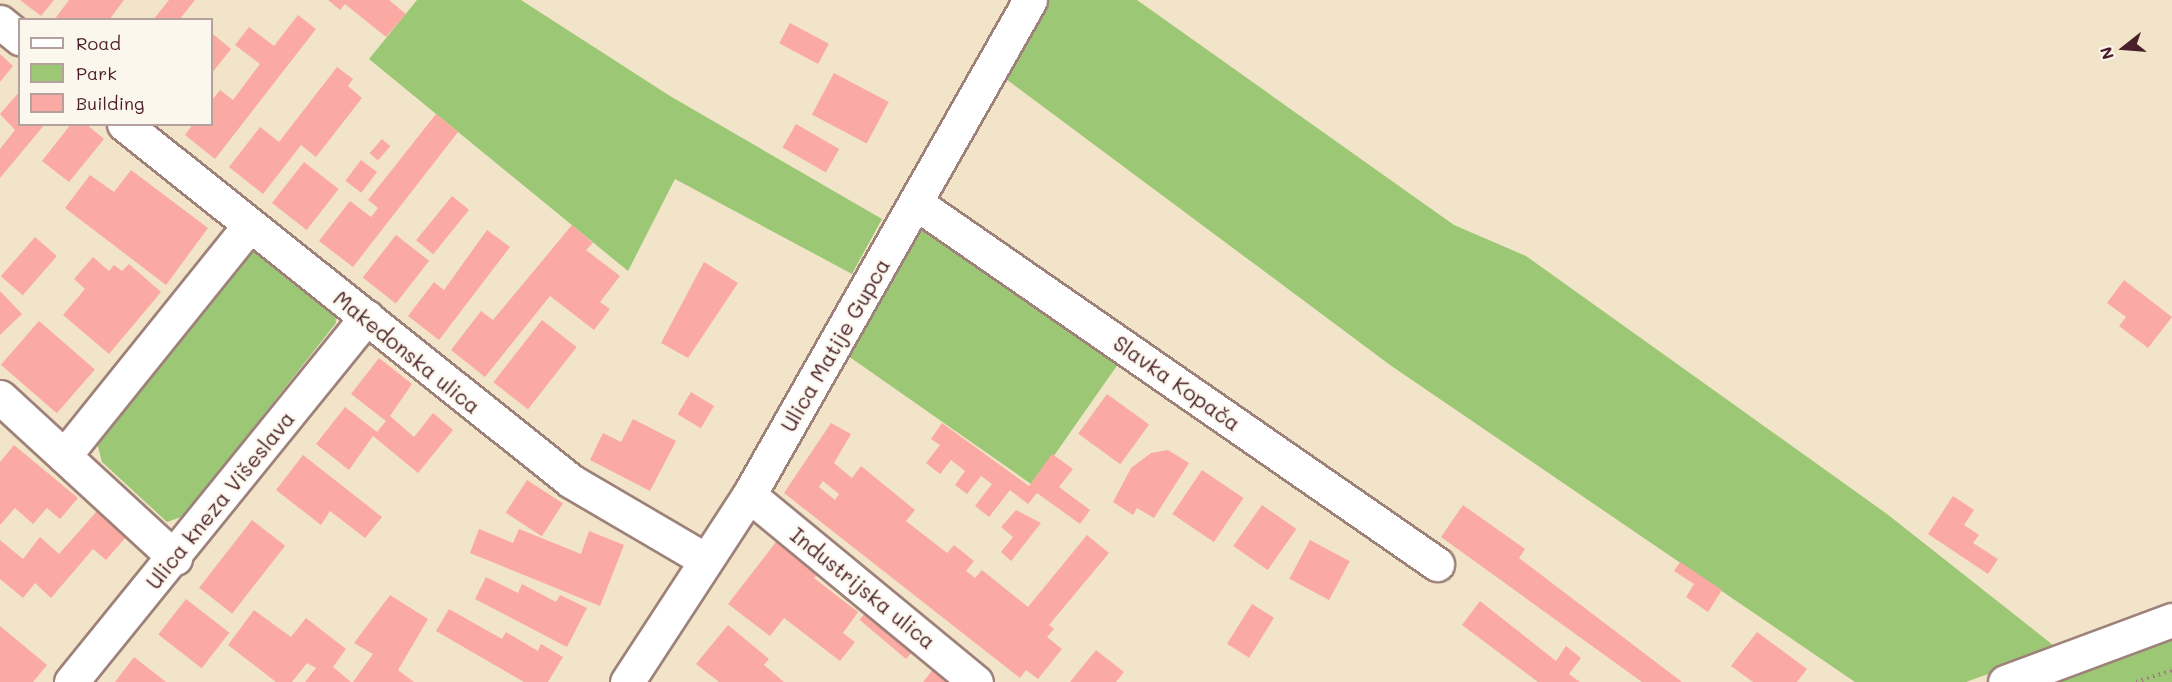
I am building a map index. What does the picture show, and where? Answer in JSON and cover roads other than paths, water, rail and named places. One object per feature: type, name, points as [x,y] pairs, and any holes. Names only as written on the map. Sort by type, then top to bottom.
[{"type":"street","name":"Ulica Matije Gupca","points":[[627,682],[704,559],[749,495],[1030,0]]},
{"type":"street","points":[[0,22],[18,36]]},
{"type":"street","name":"Makedonska ulica","points":[[126,126],[248,227],[367,317],[571,480],[704,559]]},
{"type":"street","name":"Slavka Kopača","points":[[916,203],[1437,564]]},
{"type":"street","points":[[64,456],[248,227]]},
{"type":"street","name":"Ulica kneza Višeslava","points":[[71,682],[175,558],[367,317]]},
{"type":"street","points":[[0,397],[175,558]]},
{"type":"street","name":"Industrijska ulica","points":[[749,495],[976,682]]},
{"type":"street","points":[[2005,682],[2172,620]]}]
